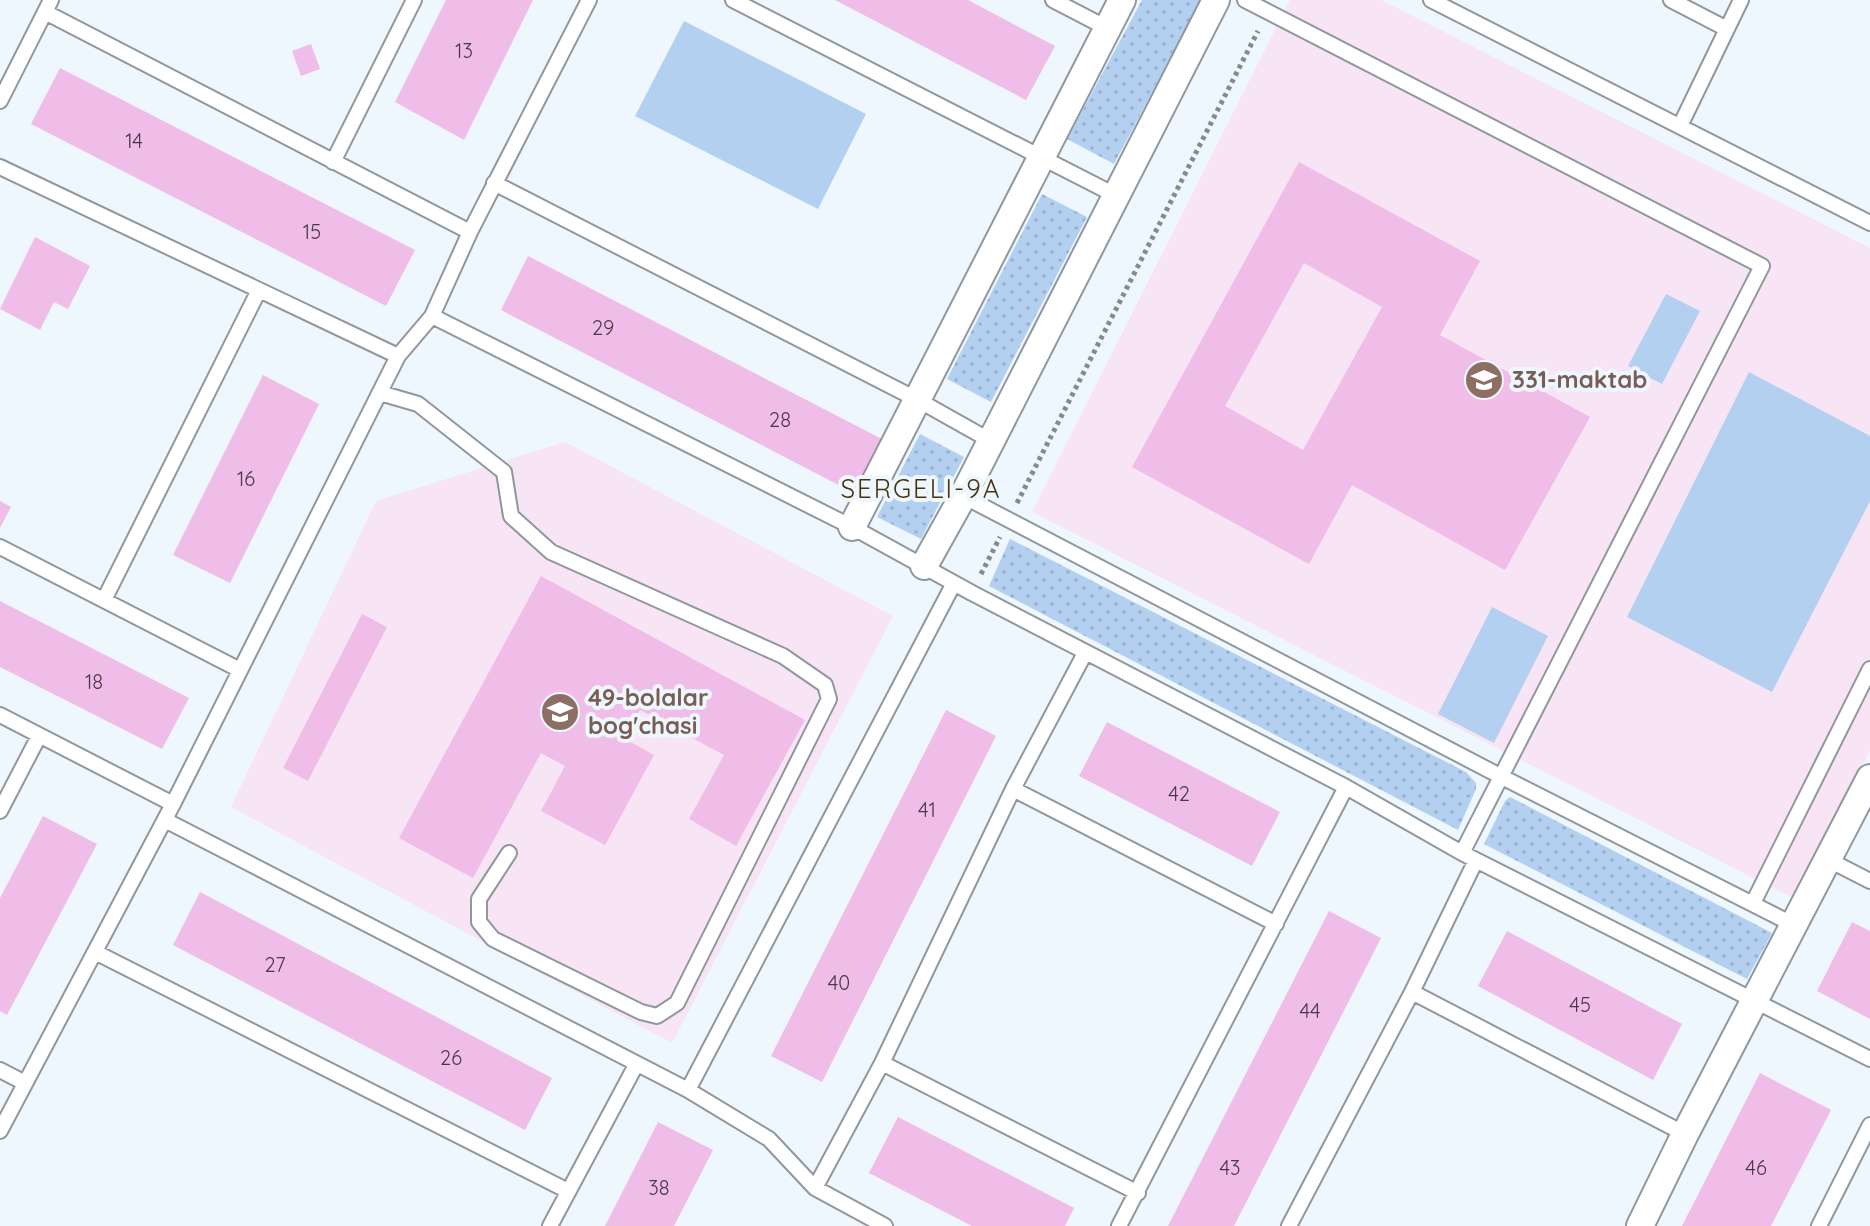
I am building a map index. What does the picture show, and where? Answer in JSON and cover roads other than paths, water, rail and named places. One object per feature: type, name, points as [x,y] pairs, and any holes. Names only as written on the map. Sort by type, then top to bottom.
[{"type":"street","points":[[852,527],[1122,0]]},
{"type":"street","points":[[924,566],[963,496],[1216,0]]},
{"type":"street","points":[[1640,1226],[1870,778]]},
{"type":"lane","points":[[333,162],[414,0]]},
{"type":"lane","points":[[0,1131],[97,953],[398,356],[432,316],[494,183],[589,0]]},
{"type":"lane","points":[[733,0],[1115,195]]},
{"type":"lane","points":[[1053,0],[1107,28]]},
{"type":"lane","points":[[1245,0],[1762,266],[1502,777],[1412,992],[1289,1226]]},
{"type":"lane","points":[[1431,0],[1870,223]]},
{"type":"lane","points":[[1671,0],[1727,29]]},
{"type":"lane","points":[[1680,126],[1741,0]]},
{"type":"lane","points":[[0,101],[48,6],[333,162],[470,232]]},
{"type":"lane","points":[[0,167],[398,356]]},
{"type":"lane","points":[[494,183],[918,400],[991,441]]},
{"type":"lane","points":[[104,600],[259,290]]},
{"type":"lane","points":[[432,316],[852,527],[1085,653],[1346,787],[1469,857],[1870,1059]]},
{"type":"lane","points":[[380,393],[418,404],[504,472],[511,516],[551,552],[783,656],[825,685],[829,699],[677,1003],[657,1016],[641,1012],[493,939],[479,922],[479,899],[509,853]]},
{"type":"lane","points":[[963,496],[1502,777],[1794,925]]},
{"type":"lane","points":[[0,547],[240,670]]},
{"type":"lane","points":[[688,1090],[954,583]]},
{"type":"lane","points":[[815,1188],[882,1063],[1013,789],[1085,653]]},
{"type":"lane","points":[[1753,903],[1870,669]]},
{"type":"lane","points":[[0,715],[173,804]]},
{"type":"lane","points":[[0,811],[39,736]]},
{"type":"lane","points":[[1119,1226],[1346,787]]},
{"type":"lane","points":[[1013,789],[1276,924]]},
{"type":"lane","points":[[165,820],[688,1090],[769,1139],[815,1188],[885,1226]]},
{"type":"lane","points":[[1827,859],[1870,881]]},
{"type":"lane","points":[[97,953],[568,1191]]},
{"type":"lane","points":[[1412,992],[1685,1134]]},
{"type":"lane","points":[[882,1063],[1138,1193]]},
{"type":"lane","points":[[550,1226],[636,1065]]},
{"type":"lane","points":[[0,1070],[25,1083]]},
{"type":"lane","points":[[1819,1226],[1870,1125]]},
{"type":"place","name":"331-maktab","points":[[1484,380]]},
{"type":"place","name":"49-bolalar bog'chasi","points":[[560,712]]},
{"type":"district","name":"SERGELI-9A","points":[[921,489]]}]
